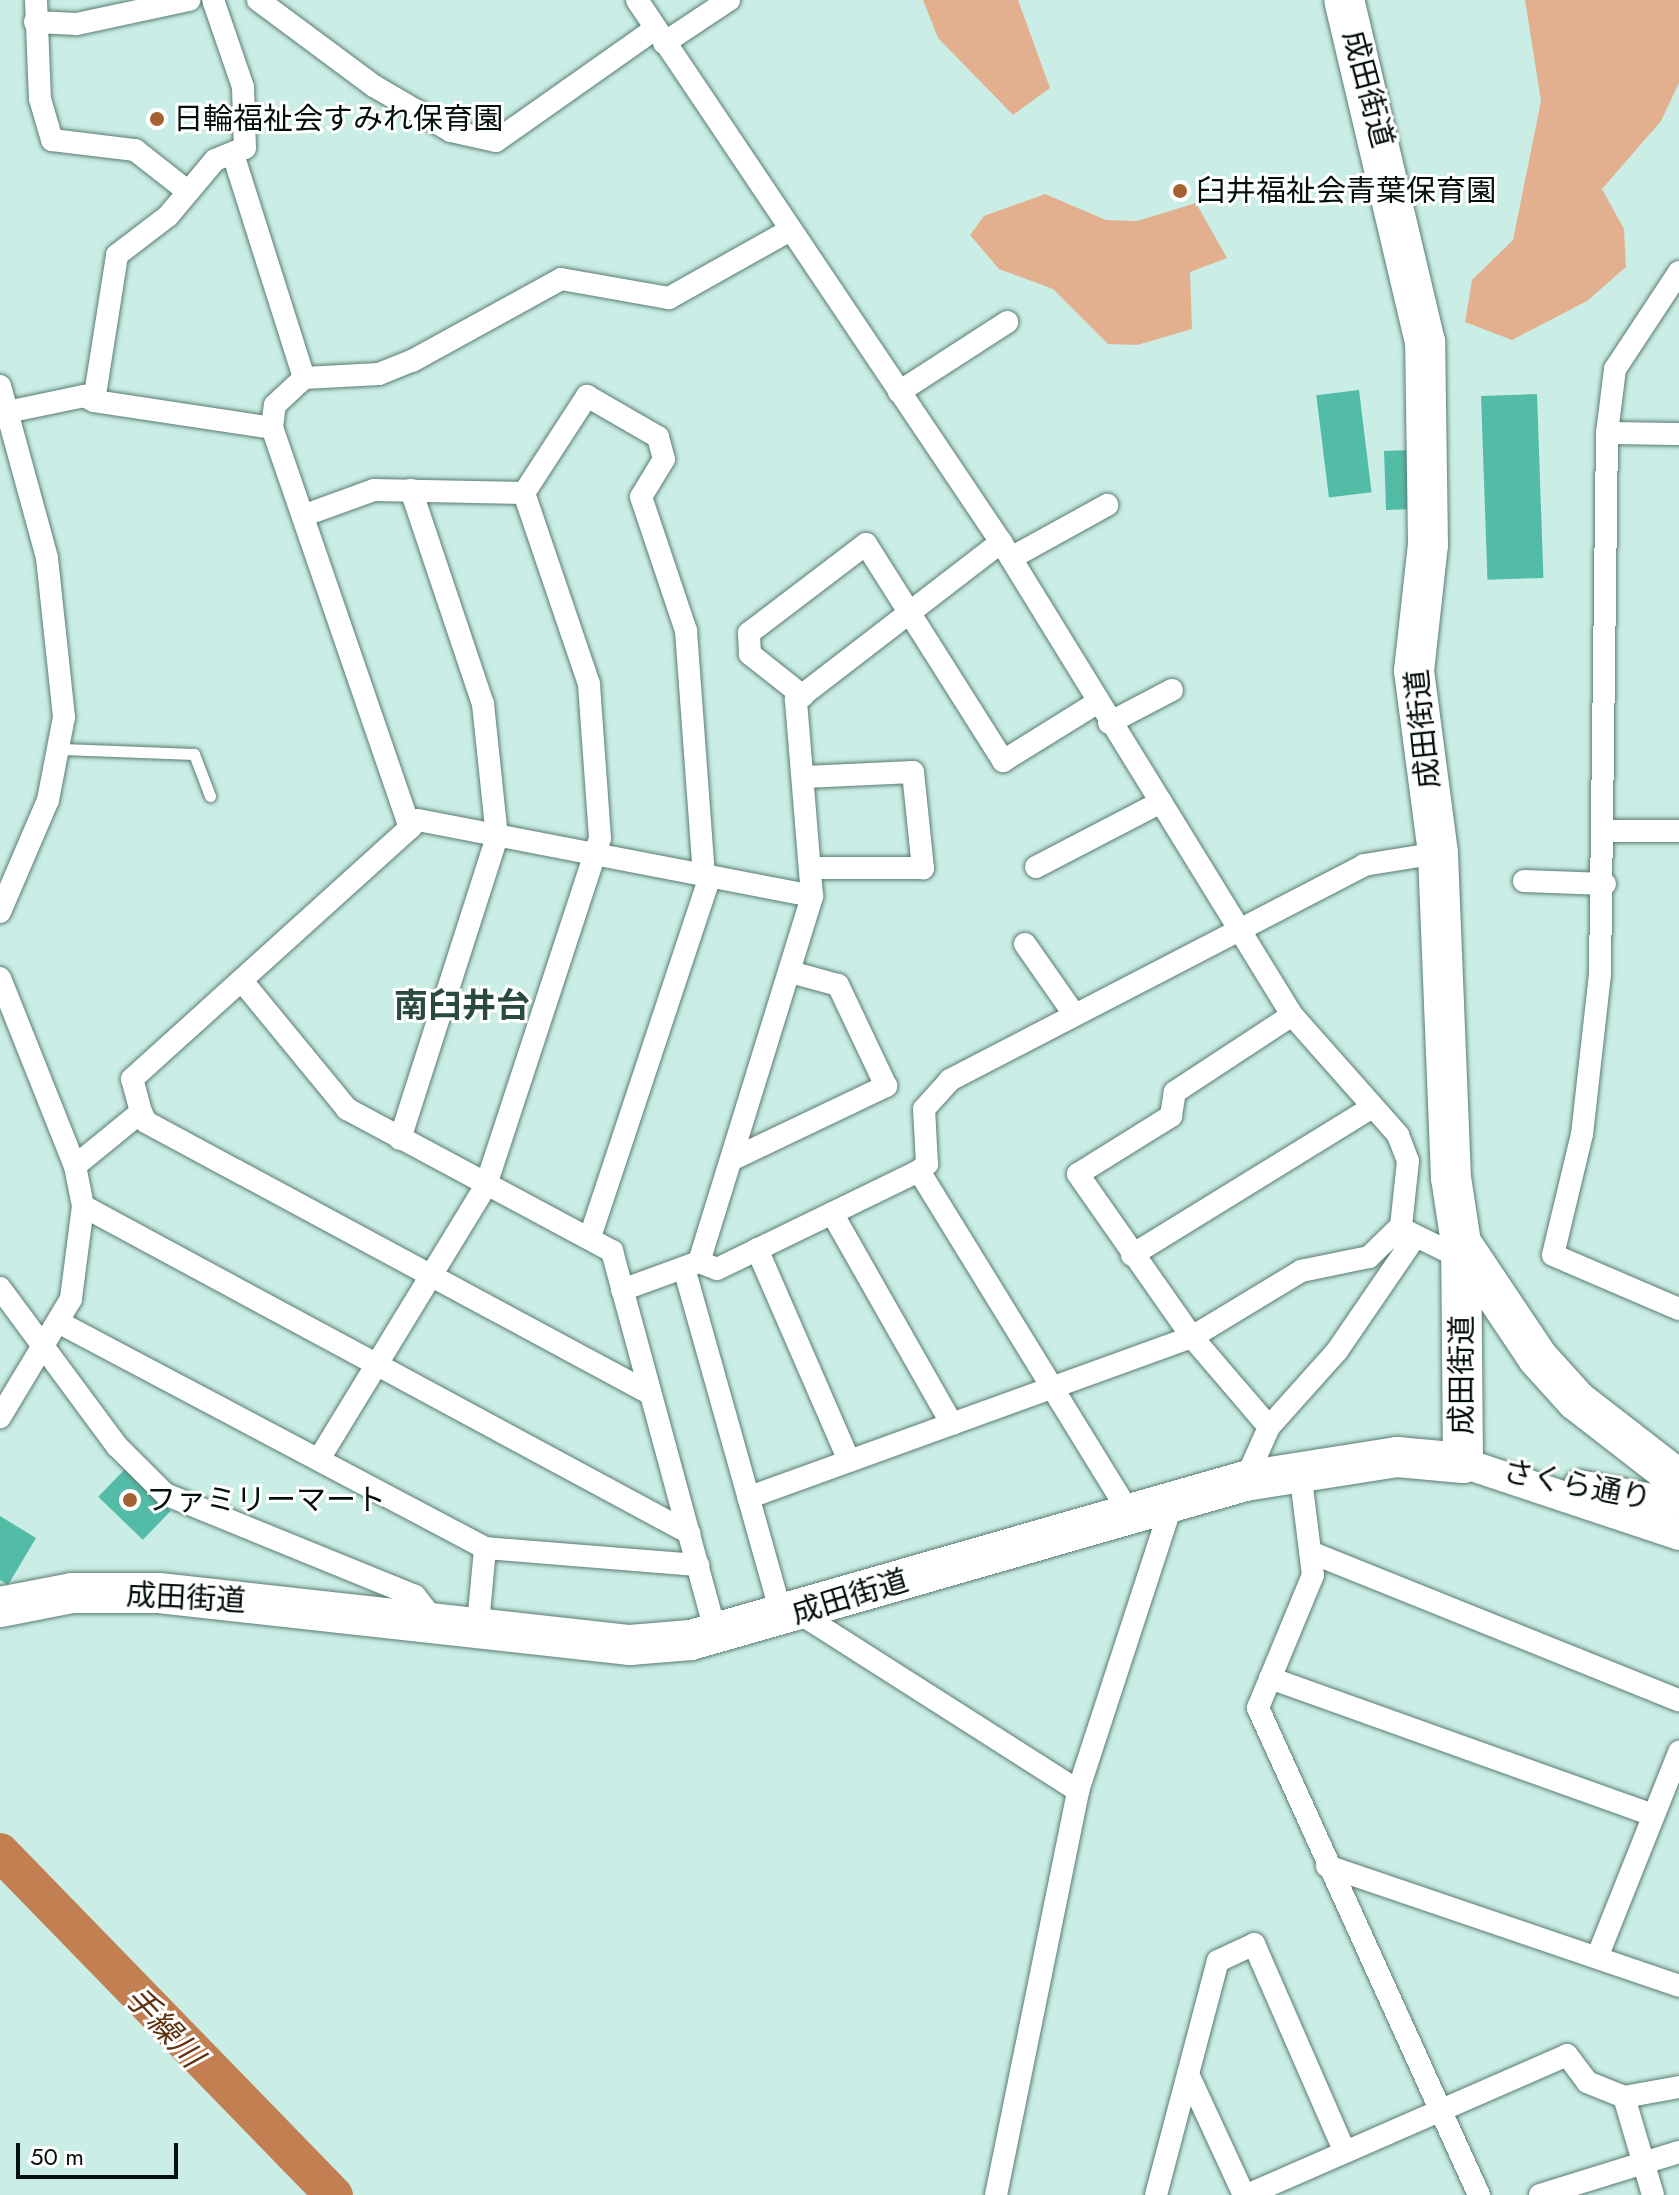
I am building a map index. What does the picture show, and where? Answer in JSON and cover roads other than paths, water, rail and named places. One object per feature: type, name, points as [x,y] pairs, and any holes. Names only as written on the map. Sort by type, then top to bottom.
[{"type":"highway","name":"成田街道","points":[[0,1607],[72,1593],[159,1593],[433,1619],[630,1645],[716,1635],[791,1615],[1128,1511],[1245,1481],[1397,1457],[1463,1463],[1461,1250],[1451,1178],[1438,853],[1414,671],[1428,545],[1425,342],[1344,0]]},
{"type":"highway","points":[[1461,1250],[1557,1379],[1679,1480]]},
{"type":"street","points":[[186,190],[135,150],[52,140],[40,99],[35,11],[77,24],[189,0]]},
{"type":"street","points":[[94,401],[117,255],[168,216],[186,190],[215,160],[245,148],[249,129],[243,87],[213,0]]},
{"type":"street","points":[[258,0],[387,93],[451,131],[496,141],[660,36],[729,0]]},
{"type":"street","points":[[637,0],[1006,550],[1095,704],[1161,802],[1292,1015],[1398,1135],[1408,1161],[1407,1233],[1337,1351],[1269,1427],[1245,1481]]},
{"type":"street","points":[[233,154],[304,378]]},
{"type":"street","points":[[410,828],[305,515],[272,428],[275,405],[304,378],[379,374],[561,279],[669,298],[790,230]]},
{"type":"street","points":[[1679,272],[1615,369],[1607,433],[1605,884],[1593,1066],[1553,1255],[1679,1309]]},
{"type":"street","points":[[899,392],[1007,322]]},
{"type":"street","points":[[0,386],[12,411],[47,558],[62,749],[0,912]]},
{"type":"street","points":[[12,411],[84,396],[94,401],[272,428]]},
{"type":"street","points":[[524,493],[587,396],[658,437],[664,459],[641,497],[686,631],[707,875],[590,1237]]},
{"type":"street","points":[[1607,433],[1679,434]]},
{"type":"street","points":[[305,515],[335,499],[411,490],[524,493]]},
{"type":"street","points":[[400,1139],[497,837],[483,704],[411,490]]},
{"type":"street","points":[[319,1459],[486,1185],[595,857],[589,684],[524,493]]},
{"type":"street","points":[[1078,1791],[791,1615],[748,1498],[692,1265],[733,1159],[812,896],[805,777],[796,700],[910,614],[1006,550],[1107,505]]},
{"type":"street","points":[[803,696],[750,654],[749,633],[866,544],[1003,761],[1095,704]]},
{"type":"street","points":[[1109,723],[1172,690]]},
{"type":"street","points":[[805,777],[913,772],[923,868],[810,868]]},
{"type":"street","points":[[1036,867],[1161,802]]},
{"type":"street","points":[[649,1393],[146,1122],[132,1079],[418,820],[595,857],[812,896]]},
{"type":"street","points":[[1606,831],[1679,831]]},
{"type":"street","points":[[622,1290],[692,1265],[717,1269],[919,1171],[927,1164],[924,1109],[950,1080],[1364,865],[1438,853]]},
{"type":"street","points":[[1524,881],[1605,884]]},
{"type":"street","points":[[1025,944],[1074,1014]]},
{"type":"street","points":[[733,1159],[886,1086],[838,985],[790,972]]},
{"type":"street","points":[[0,978],[75,1166],[83,1206],[81,1250],[60,1323],[0,1417]]},
{"type":"street","points":[[242,981],[347,1109],[612,1251],[716,1635]]},
{"type":"street","points":[[1269,1427],[1192,1337],[1078,1174],[1171,1116],[1175,1092],[1292,1015]]},
{"type":"street","points":[[1132,1255],[1371,1108]]},
{"type":"street","points":[[75,1166],[141,1112]]},
{"type":"street","points":[[919,1171],[1049,1389],[1128,1511]]},
{"type":"street","points":[[83,1206],[689,1533]]},
{"type":"street","points":[[832,1213],[952,1424]]},
{"type":"street","points":[[748,1498],[1192,1337],[1284,1278],[1369,1257],[1407,1233],[1461,1250]]},
{"type":"street","points":[[757,1249],[849,1461]]},
{"type":"street","points":[[0,1288],[42,1348],[165,1494],[415,1596],[433,1619]]},
{"type":"street","points":[[60,1323],[485,1548],[698,1565]]},
{"type":"street","name":"さくら通り","points":[[1463,1463],[1679,1504]]},
{"type":"street","name":"さくら通り","points":[[1463,1463],[1679,1535]]},
{"type":"street","points":[[1300,1471],[1313,1575],[1258,1708],[1327,1866],[1479,2195]]},
{"type":"street","points":[[996,2195],[1078,1791],[1173,1500]]},
{"type":"street","points":[[478,1624],[485,1548]]},
{"type":"street","points":[[1310,1552],[1679,1700]]},
{"type":"street","points":[[1270,1678],[1653,1815]]},
{"type":"street","points":[[1598,1955],[1679,1752]]},
{"type":"street","points":[[1327,1866],[1598,1955],[1679,1986]]},
{"type":"street","points":[[1156,2195],[1218,1961],[1254,1944],[1345,2152]]},
{"type":"street","points":[[1188,2074],[1246,2195],[1567,2055],[1587,2082],[1624,2097],[1679,2087]]},
{"type":"street","points":[[1624,2097],[1653,2195]]},
{"type":"street","points":[[1540,2195],[1679,2152]]},
{"type":"lane","points":[[62,749],[194,754],[210,796]]},
{"type":"waterway","name":"手繰川","points":[[0,1852],[334,2195]]},
{"type":"place","name":"日輪福祉会すみれ保育園","points":[[157,119]]},
{"type":"place","name":"臼井福祉会青葉保育園","points":[[1180,191]]},
{"type":"place","name":"ファミリーマート","points":[[130,1500]]},
{"type":"district","name":"南臼井台","points":[[462,1006]]}]
